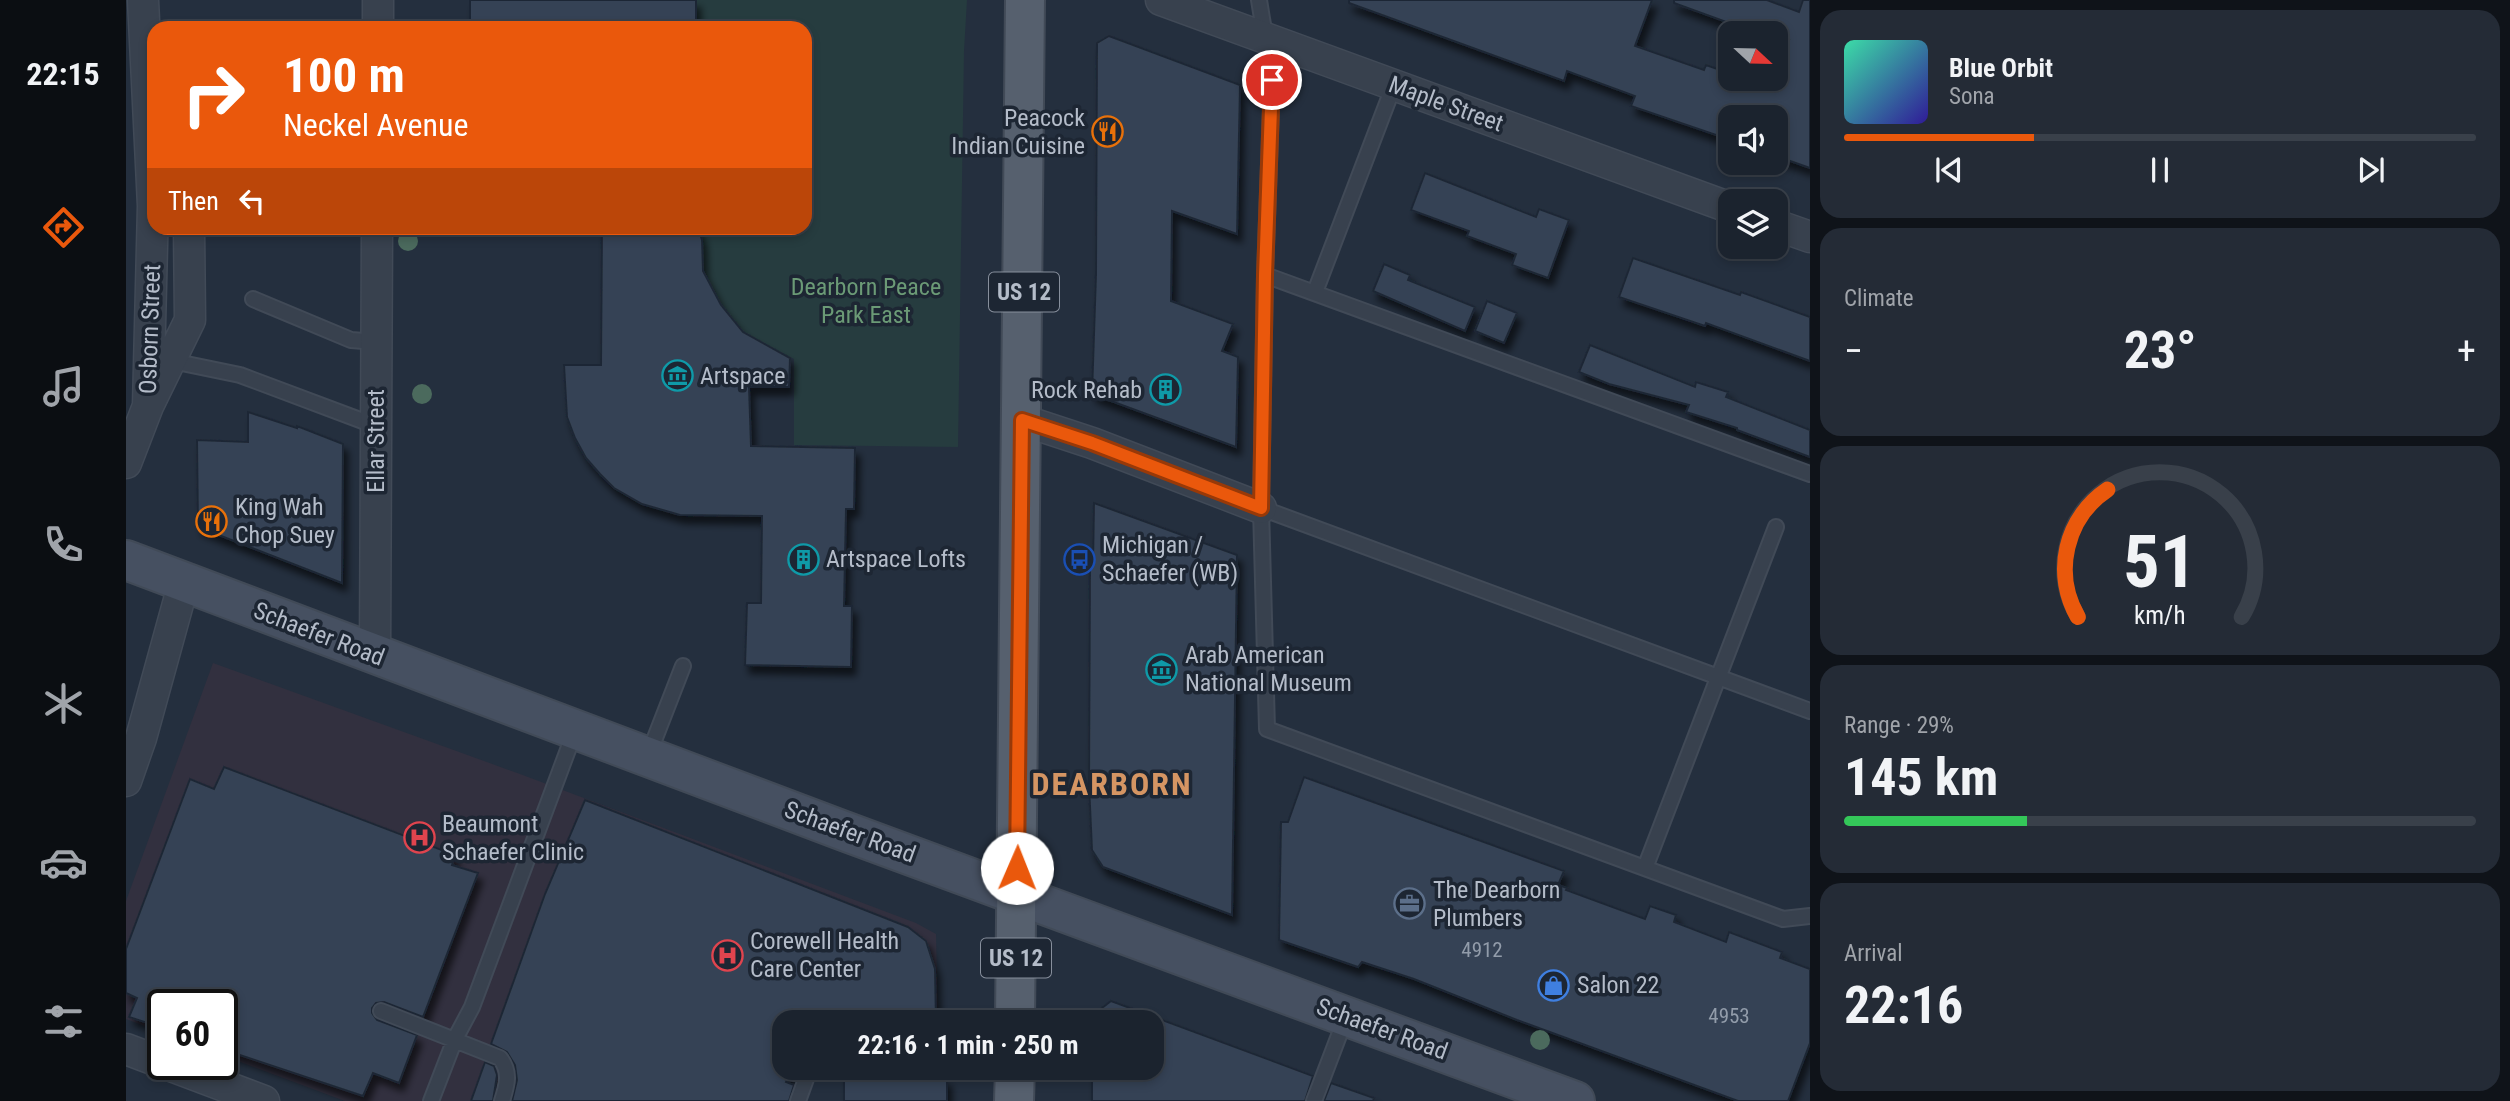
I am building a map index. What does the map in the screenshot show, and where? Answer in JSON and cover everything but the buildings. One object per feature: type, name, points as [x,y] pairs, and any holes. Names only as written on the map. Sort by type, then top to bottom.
[{"type":"main road","name":"US 12","points":[[1015,1010],[1025,0]]},
{"type":"main road","name":"Schaefer Road","points":[[126,560],[1016,895],[1575,1101]]},
{"type":"main road","points":[[1014,1101],[1015,1080]]},
{"type":"street","name":"Osborn Street","points":[[143,0],[147,82]]},
{"type":"street","points":[[151,0],[158,21]]},
{"type":"street","points":[[378,0],[378,21]]},
{"type":"street","name":"Maple Street","points":[[1161,0],[1718,203]]},
{"type":"street","points":[[1788,229],[1810,237]]},
{"type":"street","name":"Osborn Street","points":[[148,406],[152,235]]},
{"type":"street","name":"Osborn Street","points":[[128,452],[190,320],[190,235]]},
{"type":"street","name":"Ellar Street","points":[[375,655],[377,235]]},
{"type":"street","points":[[1022,420],[1092,443],[1261,508]]},
{"type":"street","points":[[127,773],[141,737],[184,582]]},
{"type":"street","points":[[126,1049],[147,1057]]},
{"type":"street","points":[[209,1080],[264,1101]]},
{"type":"lane","points":[[1259,0],[1272,80],[1261,508],[1267,729],[1783,919],[1810,916]]},
{"type":"lane","points":[[1315,292],[1394,85]]},
{"type":"lane","points":[[1265,275],[1810,474]]},
{"type":"lane","points":[[253,299],[351,340],[377,342]]},
{"type":"lane","points":[[172,360],[240,375],[376,426]]},
{"type":"lane","points":[[1261,508],[1810,711]]},
{"type":"lane","points":[[1645,868],[1776,527]]},
{"type":"lane","points":[[648,757],[682,666]]},
{"type":"lane","points":[[431,1101],[455,1039],[472,1007],[576,730]]},
{"type":"lane","points":[[381,1011],[500,1058],[506,1066],[508,1081],[502,1101]]},
{"type":"lane","points":[[1314,1101],[1346,1016]]},
{"type":"lane","points":[[798,1101],[806,1080]]},
{"type":"shaded area","name":"Beaumont Schaefer Clinic","points":[[213,663],[520,774],[916,923],[936,934],[938,1010],[772,1010],[772,1080],[792,1080],[784,1101],[345,1101],[238,1061],[238,989],[147,989],[147,1027],[126,1019],[126,901]]},
{"type":"green space","name":"Dearborn Peace Park East","points":[[696,0],[967,0],[958,447],[794,445],[794,359],[743,332],[721,305],[703,271],[700,235],[812,235],[812,21],[696,21]]},
{"type":"place","name":"Peacock Indian Cuisine","points":[[1108,132]]},
{"type":"place","name":"Artspace","points":[[677,376]]},
{"type":"place","name":"Rock Rehab","points":[[1165,390]]},
{"type":"place","name":"King Wah Chop Suey","points":[[212,521]]},
{"type":"place","name":"Artspace Lofts","points":[[803,559]]},
{"type":"place","name":"Michigan / Schaefer (WB)","points":[[1079,559]]},
{"type":"place","name":"Arab American National Museum","points":[[1162,669]]},
{"type":"place","name":"Beaumont Schaefer Clinic","points":[[419,838]]},
{"type":"place","name":"The Dearborn Plumbers","points":[[1410,904]]},
{"type":"place","name":"Corewell Health Care Center","points":[[727,955]]},
{"type":"place","name":"Salon 22","points":[[1554,985]]},
{"type":"district","name":"DEARBORN","points":[[1112,784]]},
{"type":"route","points":[[1017,868],[1022,420],[1092,443],[1261,508],[1272,80]]}]
